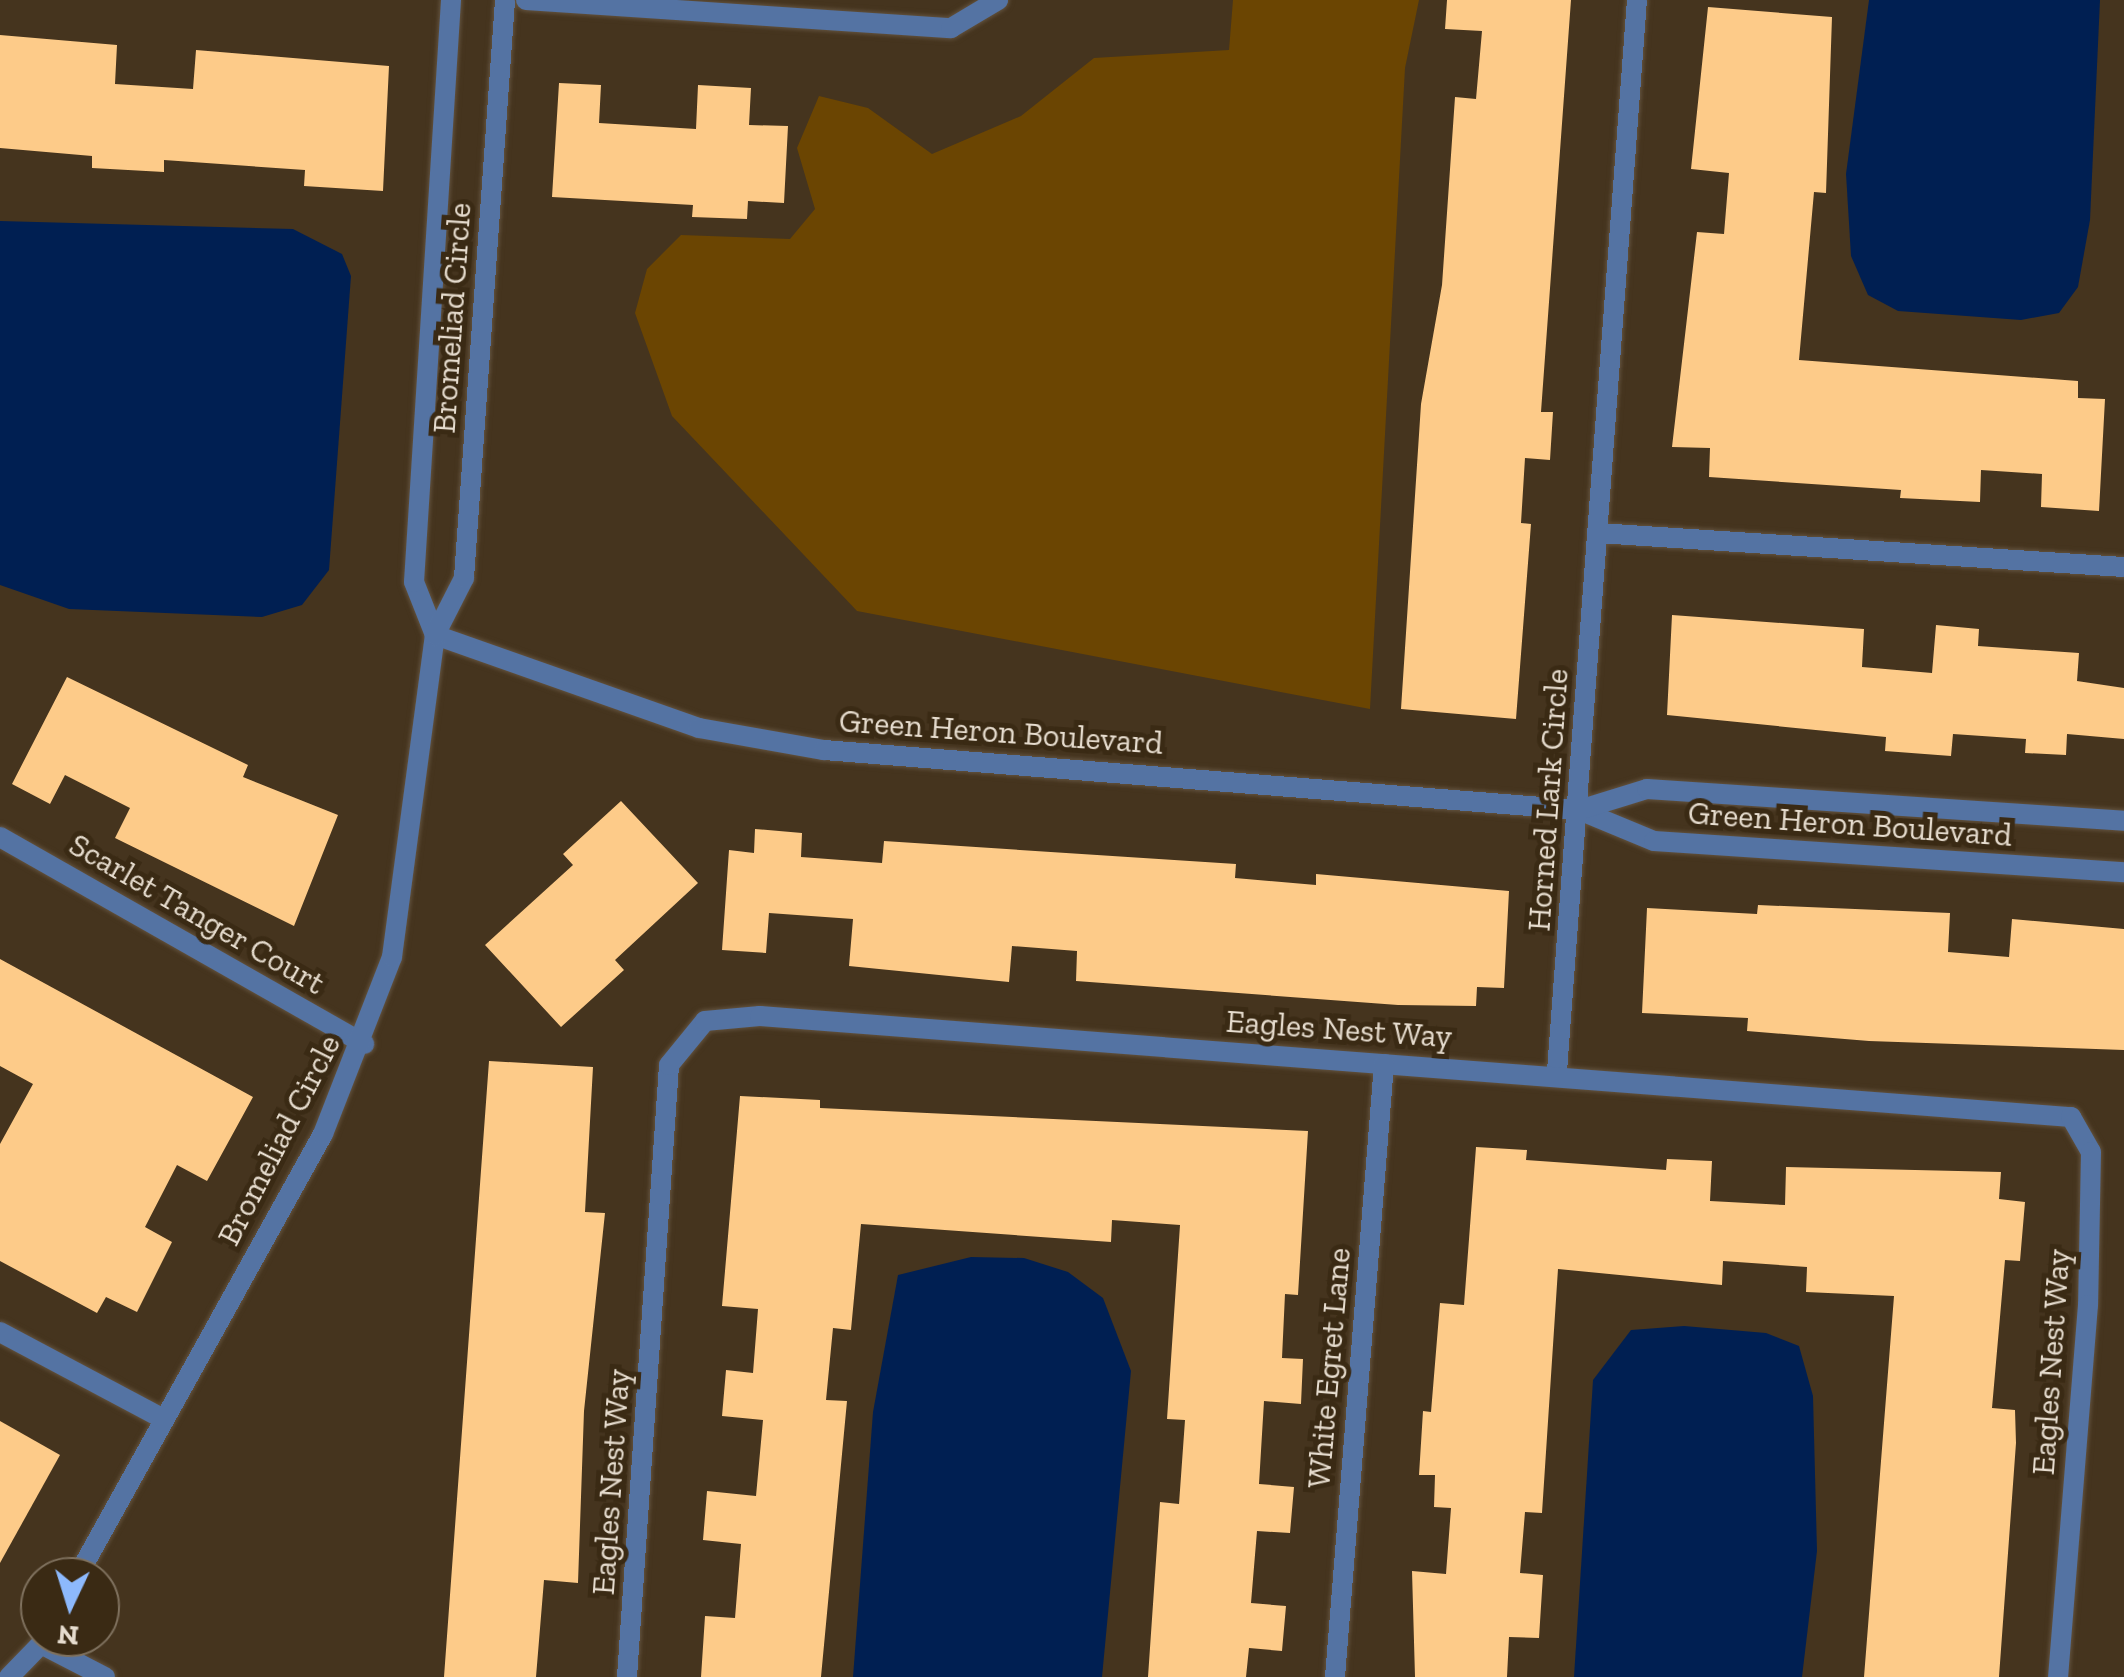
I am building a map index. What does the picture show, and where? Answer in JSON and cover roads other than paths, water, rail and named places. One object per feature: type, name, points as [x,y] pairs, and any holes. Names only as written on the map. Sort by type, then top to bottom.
[{"type":"street","name":"Bromeliad Circle","points":[[435,634],[414,582],[451,0]]},
{"type":"street","name":"Bromeliad Circle","points":[[88,1557],[364,1044],[412,856],[435,634],[464,578],[505,0]]},
{"type":"street","points":[[526,0],[950,28],[998,0]]},
{"type":"street","name":"Horned Lark Circle","points":[[1557,1072],[1637,0]]},
{"type":"street","points":[[1598,533],[2124,567]]},
{"type":"street","name":"Green Heron Boulevard","points":[[435,634],[699,728],[824,750],[1578,810],[1654,841],[2124,872]]},
{"type":"street","name":"Green Heron Boulevard","points":[[1578,810],[1647,788],[2124,821]]},
{"type":"street","name":"Scarlet Tanger Court","points":[[0,837],[364,1044]]},
{"type":"street","name":"Eagles Nest Way","points":[[627,1677],[669,1066],[706,1021],[760,1016],[1384,1064],[1557,1072],[2071,1116],[2091,1152],[2088,1286],[2058,1677]]},
{"type":"street","name":"White Egret Lane","points":[[1335,1677],[1384,1064]]},
{"type":"street","points":[[0,1332],[162,1418]]},
{"type":"street","points":[[8,1677],[27,1657]]},
{"type":"street","points":[[71,1657],[105,1677]]},
{"type":"water","points":[[1869,0],[2100,0],[2090,220],[2078,287],[2059,313],[2021,320],[1898,311],[1868,295],[1851,256],[1846,174]]},
{"type":"water","points":[[0,221],[293,229],[342,254],[351,276],[329,570],[302,605],[262,617],[69,609],[0,585]]},
{"type":"water","points":[[971,1257],[1024,1258],[1068,1272],[1103,1298],[1131,1371],[1102,1677],[853,1677],[873,1412],[898,1275]]},
{"type":"water","points":[[1684,1326],[1766,1333],[1799,1346],[1813,1396],[1817,1551],[1802,1677],[1574,1677],[1593,1380],[1631,1330]]}]
